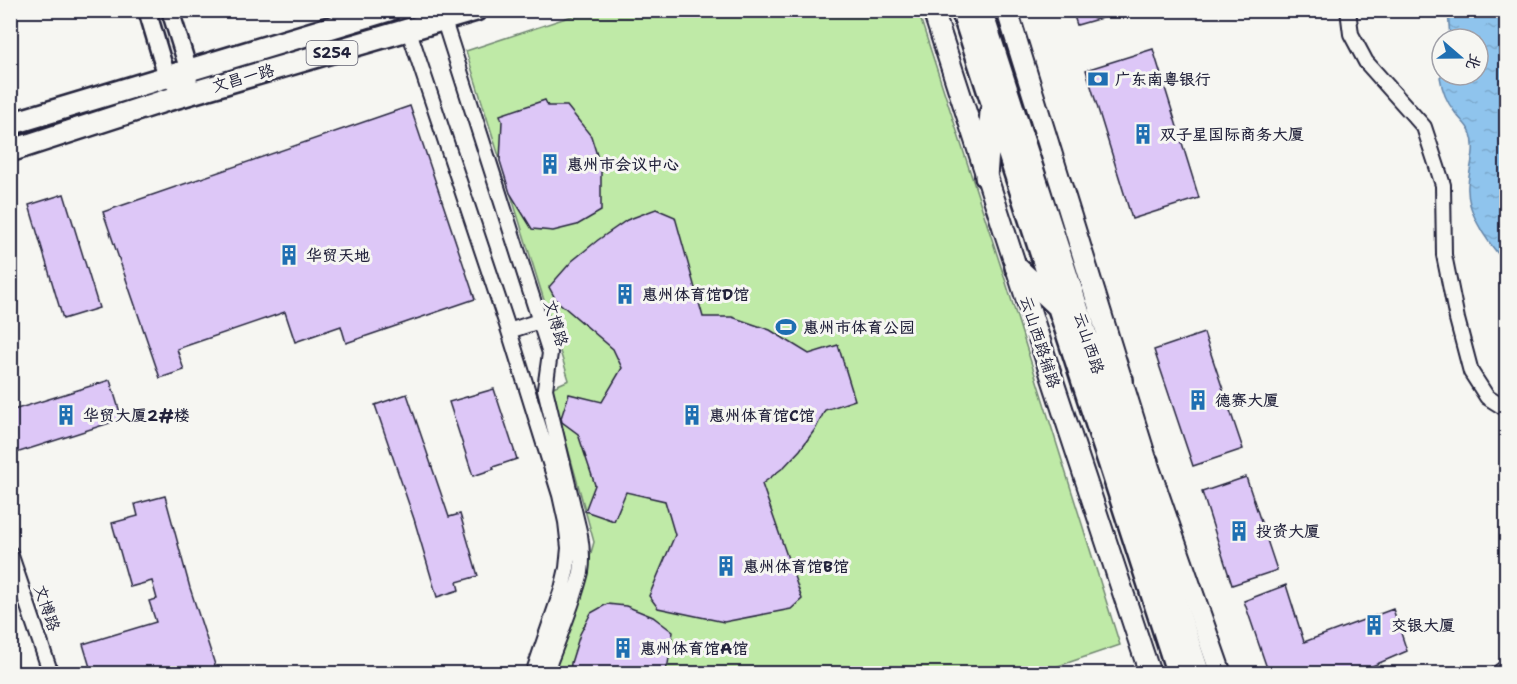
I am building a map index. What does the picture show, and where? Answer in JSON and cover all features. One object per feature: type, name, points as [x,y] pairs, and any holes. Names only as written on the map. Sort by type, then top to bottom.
[{"type":"main road","name":"文昌一路","points":[[10,124],[389,10]]},
{"type":"main road","name":"文昌一路","points":[[10,151],[105,119],[476,10]]},
{"type":"main road","name":"云山西路辅路","points":[[933,10],[1150,674]]},
{"type":"main road","name":"云山西路","points":[[962,10],[1178,674]]},
{"type":"main road","name":"云山西路","points":[[981,10],[1199,674]]},
{"type":"main road","points":[[1006,10],[1147,462],[1221,674]]},
{"type":"main road","points":[[986,177],[992,100]]},
{"type":"main road","points":[[1016,267],[1059,307]]},
{"type":"main road","points":[[1085,332],[1122,380]]},
{"type":"main road","points":[[1146,516],[1147,462]]},
{"type":"main road","points":[[1502,674],[1506,671]]},
{"type":"street","points":[[147,10],[167,77],[188,94]]},
{"type":"street","points":[[170,10],[189,71],[188,94]]},
{"type":"street","points":[[1348,10],[1351,34],[1366,62],[1424,127],[1443,185],[1444,255],[1471,372],[1487,397],[1506,409]]},
{"type":"street","name":"文博路","points":[[444,21],[550,353],[545,389],[580,534],[581,571],[545,674]]},
{"type":"street","points":[[409,31],[509,331],[560,495],[566,522],[569,548],[567,568],[533,674]]},
{"type":"street","points":[[509,331],[539,321]]},
{"type":"street","name":"文博路","points":[[10,553],[51,674]]},
{"type":"street","name":"文博路","points":[[10,579],[42,674]]},
{"type":"green space","name":"惠州市体育公园","points":[[587,11],[918,11],[1120,645],[1035,674],[553,673],[571,625],[594,542],[551,388],[569,380],[466,51]]},
{"type":"water","points":[[1448,10],[1506,11],[1506,263],[1486,237],[1471,206],[1468,185],[1473,140],[1468,128],[1449,103],[1443,87],[1490,87],[1490,27],[1449,27]]},
{"type":"building","points":[[1072,10],[1119,10],[1119,13],[1077,25]]},
{"type":"building","name":"双子星国际商务大厦","points":[[1153,49],[1199,198],[1132,219],[1086,70]]},
{"type":"building","name":"惠州市会议中心","points":[[545,100],[548,106],[567,106],[591,136],[601,168],[601,211],[577,225],[553,231],[532,229],[510,193],[500,161],[502,121],[500,115]]},
{"type":"building","name":"华贸天地","points":[[410,106],[475,299],[346,343],[341,326],[295,342],[285,312],[177,349],[184,370],[160,378],[103,212]]},
{"type":"building","points":[[64,194],[99,308],[63,319],[29,205]]},
{"type":"building","points":[[656,209],[675,217],[703,317],[732,317],[770,330],[809,354],[838,345],[855,400],[825,410],[816,428],[800,450],[784,467],[762,484],[802,599],[791,609],[724,622],[658,608],[649,596],[675,535],[665,501],[626,492],[614,521],[585,511],[595,485],[578,434],[562,422],[561,418],[569,394],[602,402],[622,368],[613,349],[556,300],[549,287],[572,261],[598,240],[627,220]]},
{"type":"building","name":"德赛大厦","points":[[1204,333],[1243,449],[1193,466],[1154,350]]},
{"type":"building","name":"华贸大厦2#楼","points":[[110,380],[122,419],[10,455],[10,411]]},
{"type":"building","points":[[494,389],[517,459],[473,476],[449,402]]},
{"type":"building","points":[[407,394],[449,517],[460,514],[478,576],[457,582],[459,590],[437,597],[414,519],[375,405]]},
{"type":"building","name":"投资大厦","points":[[1246,477],[1277,570],[1232,585],[1202,492]]},
{"type":"building","points":[[165,496],[190,588],[218,674],[92,674],[83,644],[156,622],[149,601],[157,599],[152,581],[130,587],[112,523],[138,516],[135,504]]},
{"type":"building","name":"交银大厦","points":[[1286,585],[1304,642],[1393,609],[1407,651],[1354,674],[1269,674],[1244,601]]},
{"type":"building","name":"惠州体育馆A馆","points":[[607,604],[626,606],[653,617],[673,632],[668,664],[664,674],[570,674],[580,634],[591,613]]},
{"type":"place","name":"广东南粤银行","points":[[1098,79]]},
{"type":"place","name":"双子星国际商务大厦","points":[[1143,134]]},
{"type":"place","name":"惠州市会议中心","points":[[550,164]]},
{"type":"place","name":"华贸天地","points":[[289,255]]},
{"type":"place","name":"惠州体育馆D馆","points":[[625,294]]},
{"type":"place","name":"惠州市体育公园","points":[[786,327]]},
{"type":"place","name":"德赛大厦","points":[[1198,400]]},
{"type":"place","name":"华贸大厦2#楼","points":[[66,415]]},
{"type":"place","name":"惠州体育馆C馆","points":[[692,415]]},
{"type":"place","name":"投资大厦","points":[[1239,531]]},
{"type":"place","name":"惠州体育馆B馆","points":[[726,566]]},
{"type":"place","name":"交银大厦","points":[[1374,625]]},
{"type":"place","name":"惠州体育馆A馆","points":[[623,648]]}]
